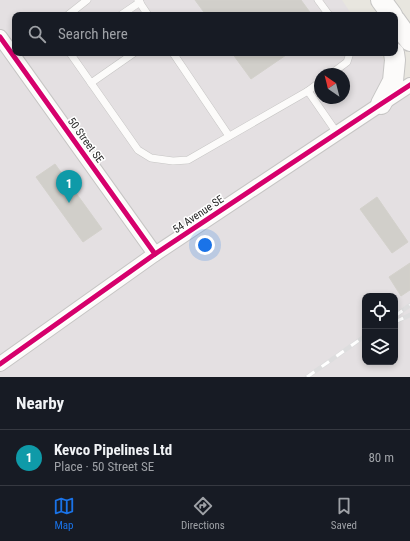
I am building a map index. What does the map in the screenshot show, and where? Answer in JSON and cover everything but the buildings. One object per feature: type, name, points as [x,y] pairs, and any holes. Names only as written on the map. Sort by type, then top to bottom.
[{"type":"main road","points":[[398,24],[410,41]]},
{"type":"main road","points":[[381,104],[393,81],[394,56]]},
{"type":"street","name":"50 Street SE","points":[[0,36],[12,53]]},
{"type":"street","name":"50 Street SE","points":[[14,56],[156,254]]},
{"type":"street","name":"54 Avenue SE","points":[[0,364],[156,254],[410,85]]},
{"type":"lane","points":[[72,12],[87,0]]},
{"type":"lane","points":[[318,0],[326,12]]},
{"type":"lane","points":[[125,12],[139,1],[146,12]]},
{"type":"lane","points":[[72,56],[138,150],[151,158],[172,161],[188,160],[314,86]]},
{"type":"lane","points":[[91,83],[130,56]]},
{"type":"lane","points":[[175,56],[229,136]]},
{"type":"lane","points":[[339,68],[347,62],[350,56]]},
{"type":"lane","points":[[308,91],[337,133]]},
{"type":"shaded area","points":[[0,0],[342,0],[350,12],[12,12],[12,56],[381,56],[410,97],[410,377],[0,377]]},
{"type":"railway","points":[[398,314],[410,305]]},
{"type":"railway","points":[[398,321],[410,315]]},
{"type":"railway","points":[[307,377],[362,338]]},
{"type":"cycle path","points":[[0,37],[12,54]]},
{"type":"cycle path","points":[[14,56],[155,254]]},
{"type":"cycle path","points":[[0,364],[155,254],[410,85]]},
{"type":"place","name":"Kevco Pipelines Ltd","points":[[69,203]]}]
